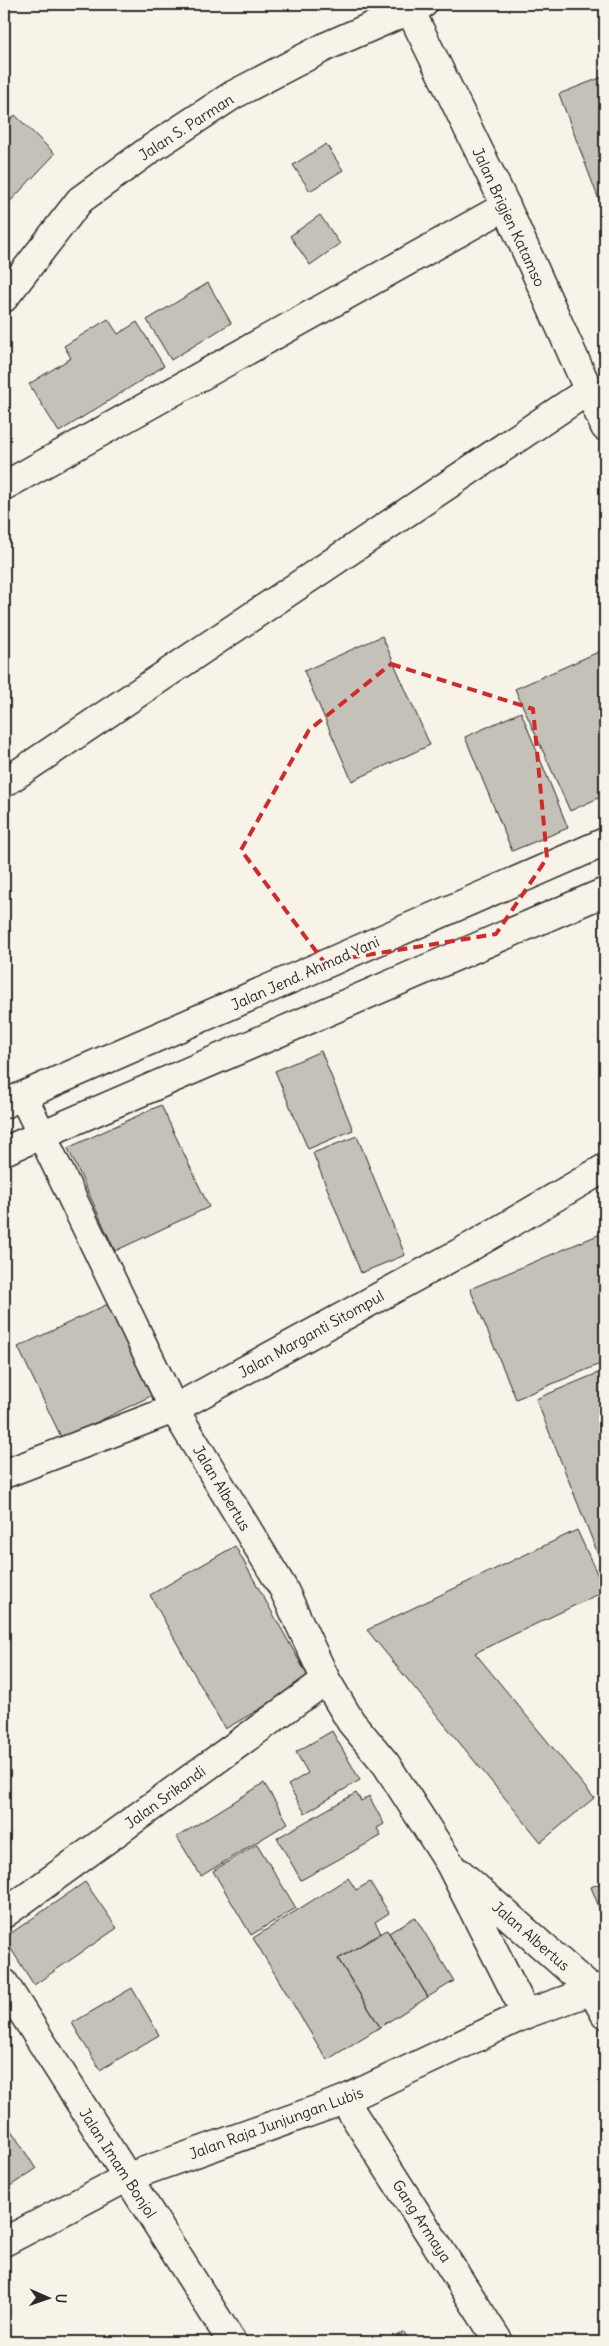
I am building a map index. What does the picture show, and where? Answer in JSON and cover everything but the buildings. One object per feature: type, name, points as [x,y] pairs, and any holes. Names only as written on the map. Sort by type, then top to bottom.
[{"type":"street","name":"Jalan Brigjen Katamso","points":[[413,5],[605,427]]},
{"type":"street","name":"Jalan S. Parman","points":[[4,298],[80,200],[152,148],[233,95],[327,46],[413,5]]},
{"type":"street","points":[[4,486],[506,206]]},
{"type":"street","points":[[4,783],[589,390]]},
{"type":"street","name":"Jalan Jend. Ahmad Yani","points":[[13,1100],[605,842]]},
{"type":"street","points":[[4,1151],[605,892]]},
{"type":"street","name":"Jalan Albertus","points":[[13,1100],[42,1135],[174,1409],[283,1588],[326,1680],[351,1722],[386,1764],[450,1864],[526,2014]]},
{"type":"street","name":"Jalan Marganti Sitompul","points":[[4,1474],[174,1409],[472,1246],[605,1168]]},
{"type":"street","name":"Jalan Srikandi","points":[[4,1914],[326,1680]]},
{"type":"street","name":"Jalan Albertus","points":[[450,1864],[598,1987],[605,2014]]},
{"type":"street","name":"Jalan Imam Bonjol","points":[[4,1983],[232,2342]]},
{"type":"street","name":"Jalan Raja Junjungan Lubis","points":[[4,2242],[128,2177],[344,2100],[526,2014],[598,1987]]},
{"type":"street","name":"Gang Armaya","points":[[344,2100],[499,2342]]},
{"type":"highlighted area","points":[[391,664],[533,709],[547,858],[496,934],[324,962],[241,850],[309,730]]}]
